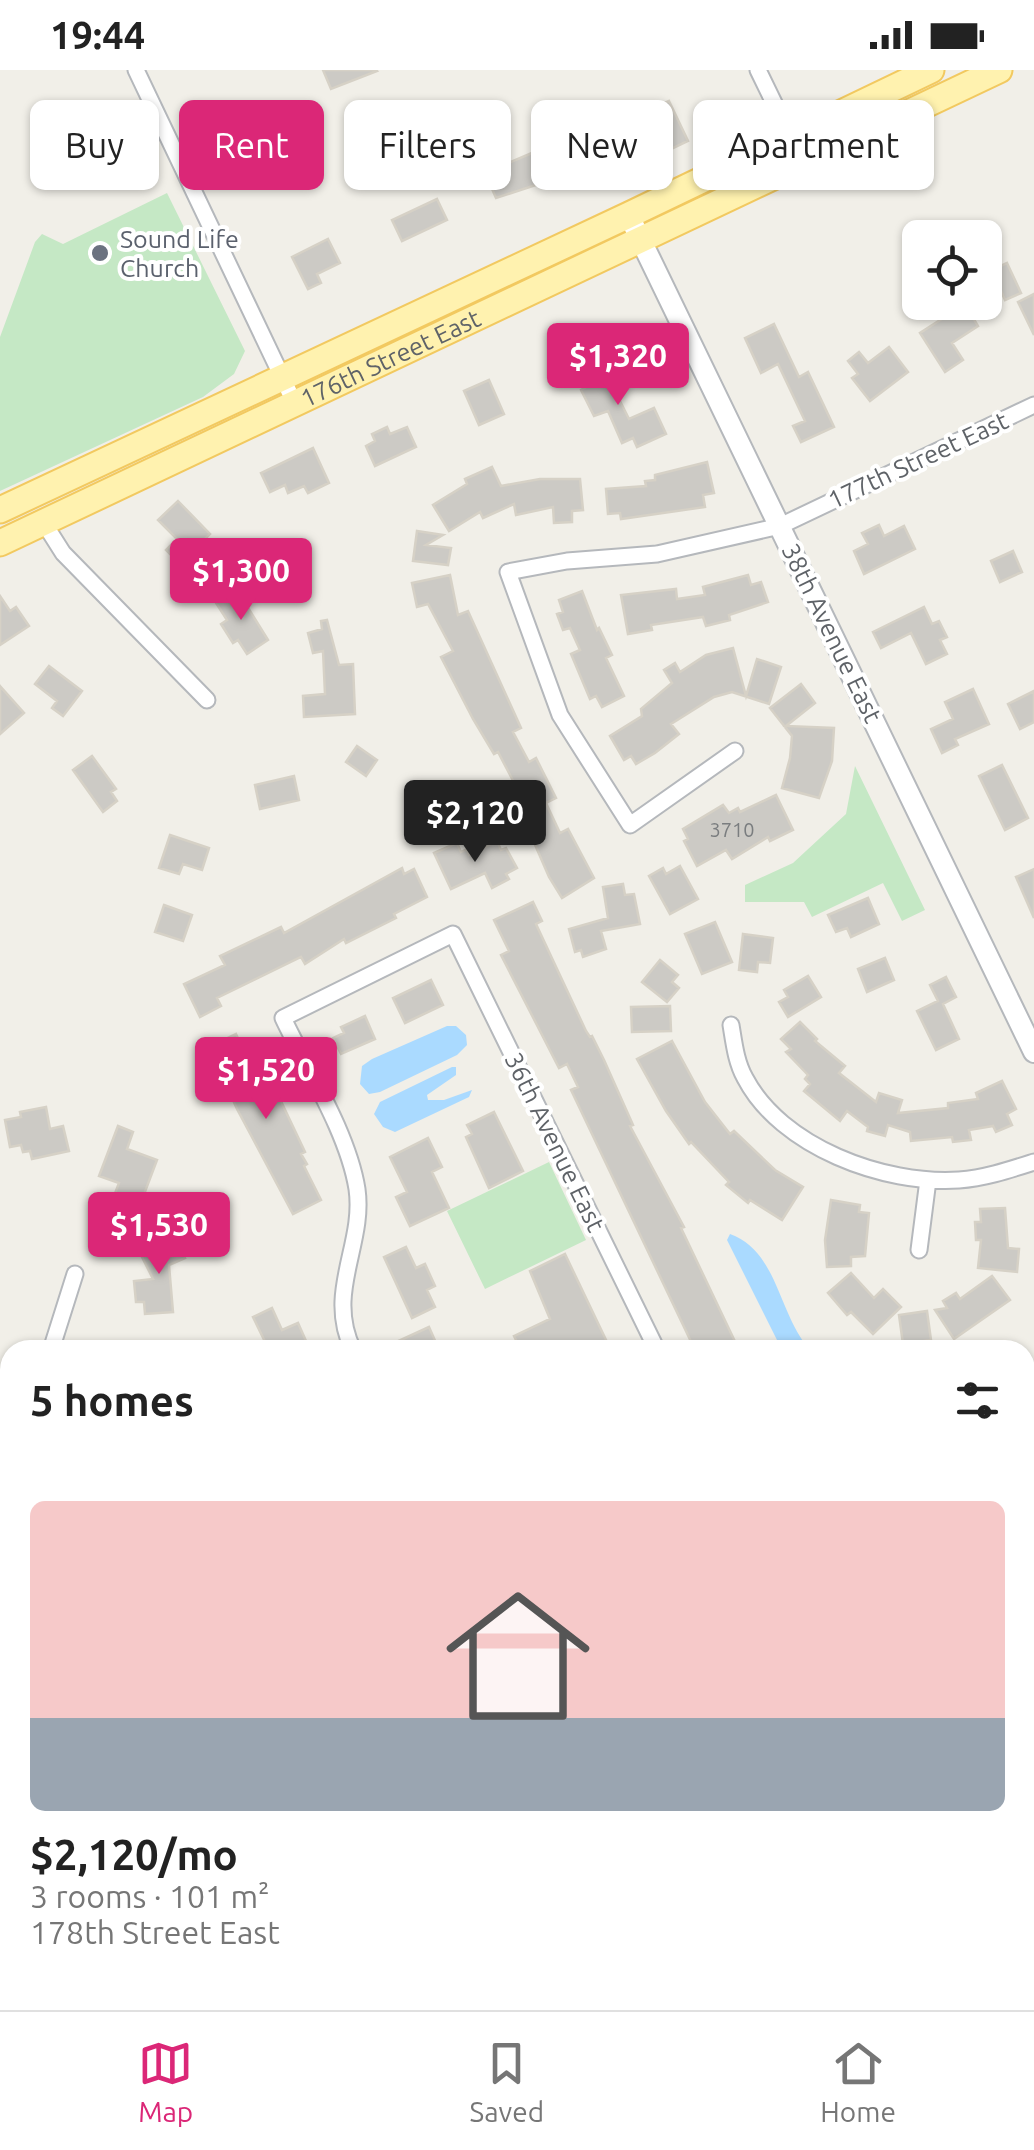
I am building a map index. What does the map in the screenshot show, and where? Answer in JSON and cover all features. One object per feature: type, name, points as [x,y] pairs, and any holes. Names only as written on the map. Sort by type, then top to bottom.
[{"type":"main road","name":"176th Street East","points":[[869,100],[931,70]]},
{"type":"main road","name":"176th Street East","points":[[0,544],[999,70]]},
{"type":"main road","name":"176th Street East","points":[[0,510],[693,185]]},
{"type":"street","points":[[136,70],[294,402]]},
{"type":"street","points":[[758,70],[773,100]]},
{"type":"street","name":"38th Avenue East","points":[[629,216],[1034,1052]]},
{"type":"street","name":"177th Street East","points":[[735,750],[630,825],[577,746],[550,692],[508,572],[567,561],[657,554],[780,526],[1034,405]]},
{"type":"street","points":[[44,523],[63,552],[206,700]]},
{"type":"street","name":"36th Avenue East","points":[[349,1340],[342,1295],[358,1214],[357,1190],[342,1141],[283,1018],[453,934],[651,1340]]},
{"type":"street","points":[[732,1025],[742,1074],[760,1100],[781,1121],[836,1157],[896,1176],[928,1180],[974,1178],[1034,1162]]},
{"type":"street","points":[[920,1250],[928,1180]]},
{"type":"street","points":[[54,1340],[75,1274]]},
{"type":"green space","name":"Sound Life Church","points":[[167,193],[245,351],[234,374],[203,397],[0,491],[0,337],[35,242],[42,234],[63,244]]},
{"type":"green space","points":[[855,766],[925,910],[902,921],[883,883],[812,917],[804,902],[745,902],[745,885],[793,863],[846,814]]},
{"type":"green space","points":[[549,1162],[586,1240],[485,1289],[447,1211]]},
{"type":"water","points":[[447,1026],[456,1026],[466,1035],[467,1045],[457,1055],[380,1092],[369,1094],[360,1084],[362,1066],[372,1059]]},
{"type":"water","points":[[456,1067],[456,1075],[427,1095],[428,1100],[444,1100],[472,1090],[469,1097],[395,1132],[383,1127],[374,1114],[380,1102]]},
{"type":"water","points":[[730,1234],[758,1254],[803,1340],[777,1340],[727,1240]]},
{"type":"building","points":[[323,70],[376,70],[377,71],[331,89]]},
{"type":"building","points":[[673,109],[688,141],[673,148]]},
{"type":"building","points":[[531,153],[531,187],[496,198],[492,190],[511,190],[511,162]]},
{"type":"building","points":[[437,199],[447,220],[402,241],[392,220]]},
{"type":"building","points":[[328,239],[340,263],[317,274],[321,283],[308,289],[292,257]]},
{"type":"building","points":[[1007,263],[1021,293],[1005,300],[1002,293],[1002,265]]},
{"type":"building","points":[[1034,294],[1034,335],[1018,302]]},
{"type":"building","points":[[940,320],[974,320],[978,326],[952,343],[963,360],[945,372],[920,333]]},
{"type":"building","points":[[774,324],[799,377],[808,372],[834,427],[801,442],[793,426],[805,421],[778,364],[761,373],[745,338]]},
{"type":"building","points":[[889,347],[908,372],[870,401],[852,378],[858,374],[848,361],[859,352],[868,363]]},
{"type":"building","points":[[600,361],[629,419],[654,408],[666,434],[637,447],[633,438],[622,443],[608,411],[594,416],[581,390],[586,387],[579,372]]},
{"type":"building","points":[[489,380],[504,414],[479,425],[464,391]]},
{"type":"building","points":[[387,427],[390,434],[407,427],[416,447],[375,466],[366,446],[375,441],[372,434]]},
{"type":"building","points":[[313,448],[329,483],[308,493],[304,486],[288,493],[285,485],[270,492],[261,473]]},
{"type":"building","points":[[707,462],[714,493],[703,495],[705,507],[621,519],[620,513],[608,514],[606,489],[646,486],[645,481],[655,480],[655,475]]},
{"type":"building","points":[[492,467],[501,486],[540,479],[580,479],[583,510],[572,511],[572,522],[554,523],[553,507],[516,515],[514,504],[483,518],[480,512],[449,531],[433,505],[467,484],[465,479]]},
{"type":"building","points":[[178,501],[210,534],[180,564],[166,550],[177,539],[158,520]]},
{"type":"building","points":[[879,525],[884,536],[904,526],[915,549],[864,574],[854,551],[868,544],[862,533]]},
{"type":"building","points":[[417,531],[443,535],[426,545],[451,548],[448,565],[413,561]]},
{"type":"building","points":[[1013,551],[1022,572],[1000,582],[991,561]]},
{"type":"building","points":[[450,575],[458,615],[468,611],[521,728],[513,732],[529,762],[536,758],[556,798],[546,803],[560,833],[568,829],[594,878],[562,898],[526,824],[522,826],[509,799],[520,794],[498,752],[494,754],[473,719],[441,657],[453,651],[428,604],[417,607],[412,583]]},
{"type":"building","points":[[748,575],[751,585],[761,582],[768,602],[729,615],[730,620],[706,626],[703,617],[651,625],[652,630],[628,634],[621,595],[676,589],[677,599],[705,595],[703,587]]},
{"type":"building","points":[[237,590],[268,640],[247,654],[238,640],[233,643],[221,624],[227,620],[216,603]]},
{"type":"building","points":[[582,591],[612,655],[606,658],[624,696],[602,707],[596,696],[590,699],[571,654],[580,650],[570,628],[563,630],[557,614],[563,612],[559,600]]},
{"type":"building","points":[[0,596],[10,611],[16,607],[29,626],[0,645]]},
{"type":"building","points":[[924,607],[932,624],[939,621],[947,637],[940,640],[947,654],[926,664],[911,633],[881,648],[873,632]]},
{"type":"building","points":[[327,620],[339,665],[353,664],[355,714],[304,717],[303,696],[325,694],[323,651],[313,653],[308,633],[322,629],[321,621]]},
{"type":"building","points":[[733,648],[746,696],[757,659],[781,667],[769,704],[732,692],[714,697],[671,724],[679,734],[655,753],[636,764],[631,756],[624,760],[610,736],[642,716],[641,709],[672,683],[664,670],[675,663],[680,672],[706,655]]},
{"type":"building","points":[[49,666],[82,691],[63,716],[52,708],[57,701],[35,684]]},
{"type":"building","points":[[801,684],[815,703],[786,726],[834,728],[832,761],[819,798],[782,788],[792,736],[770,708]]},
{"type":"building","points":[[0,686],[24,713],[0,734]]},
{"type":"building","points":[[973,689],[989,724],[955,739],[958,745],[942,753],[931,729],[953,719],[945,702]]},
{"type":"building","points":[[1034,691],[1034,722],[1020,729],[1008,704]]},
{"type":"building","points":[[357,746],[377,760],[366,776],[346,762]]},
{"type":"building","points":[[92,756],[116,789],[111,792],[117,801],[103,812],[73,770]]},
{"type":"building","points":[[1002,765],[1028,818],[1005,830],[979,776]]},
{"type":"building","points":[[294,776],[299,800],[260,809],[255,785]]},
{"type":"building","points":[[776,795],[793,830],[770,841],[768,837],[732,859],[726,850],[697,866],[684,841],[688,839],[683,829],[723,805],[729,813],[738,808],[740,812]]},
{"type":"building","points":[[170,835],[209,848],[202,870],[183,864],[179,874],[159,868]]},
{"type":"building","points":[[497,841],[501,850],[506,848],[517,868],[506,874],[509,879],[492,888],[485,873],[451,889],[434,853],[457,843],[461,852],[467,849],[469,855]]},
{"type":"building","points":[[680,866],[698,899],[670,914],[649,876],[663,868],[666,874]]},
{"type":"building","points":[[402,868],[404,874],[414,869],[427,897],[394,914],[396,918],[346,943],[344,939],[305,964],[301,957],[217,998],[221,1006],[200,1017],[184,984],[225,965],[220,956],[281,927],[284,933]]},
{"type":"building","points":[[1034,869],[1034,918],[1016,877]]},
{"type":"building","points":[[623,884],[625,895],[634,894],[640,924],[601,931],[606,949],[583,957],[581,950],[575,952],[569,929],[608,918],[603,887]]},
{"type":"building","points":[[868,898],[879,924],[851,937],[847,928],[836,932],[828,915]]},
{"type":"building","points":[[533,902],[542,921],[536,924],[586,1031],[604,1060],[633,1125],[630,1126],[684,1227],[681,1228],[734,1340],[690,1340],[571,1090],[578,1087],[567,1064],[559,1068],[501,955],[509,951],[494,920]]},
{"type":"building","points":[[164,905],[192,915],[183,941],[155,932]]},
{"type":"building","points":[[715,922],[732,962],[702,974],[685,934]]},
{"type":"building","points":[[743,934],[773,938],[770,963],[758,962],[757,972],[739,970]]},
{"type":"building","points":[[885,958],[894,980],[867,992],[858,969]]},
{"type":"building","points":[[660,960],[678,975],[672,982],[679,988],[667,1002],[642,982]]},
{"type":"building","points":[[808,976],[821,997],[788,1017],[779,1002],[788,997],[784,990]]},
{"type":"building","points":[[946,977],[956,997],[943,1004],[959,1039],[936,1050],[917,1011],[938,1001],[930,985]]},
{"type":"building","points":[[431,980],[443,1005],[405,1023],[393,998]]},
{"type":"building","points":[[670,1006],[671,1031],[632,1032],[631,1007]]},
{"type":"building","points":[[365,1016],[375,1039],[341,1054],[333,1038],[344,1033],[341,1027]]},
{"type":"building","points":[[800,1022],[815,1041],[845,1066],[839,1073],[876,1102],[879,1093],[902,1100],[898,1113],[948,1108],[948,1103],[978,1099],[976,1093],[1002,1081],[1016,1109],[1007,1114],[1012,1125],[996,1132],[993,1126],[969,1130],[971,1140],[953,1142],[952,1137],[911,1141],[910,1132],[888,1125],[885,1136],[867,1131],[868,1127],[847,1111],[840,1121],[804,1091],[810,1084],[805,1079],[808,1075],[786,1052],[791,1049],[781,1039]]},
{"type":"building","points":[[236,1034],[242,1047],[247,1044],[263,1079],[269,1076],[305,1152],[301,1154],[307,1164],[304,1166],[321,1200],[293,1214],[209,1047]]},
{"type":"building","points":[[672,1041],[705,1102],[730,1134],[734,1131],[775,1170],[803,1187],[782,1220],[750,1200],[748,1203],[726,1185],[729,1182],[689,1144],[666,1111],[637,1059]]},
{"type":"building","points":[[46,1107],[50,1129],[63,1126],[69,1151],[32,1159],[30,1151],[23,1152],[21,1145],[10,1147],[5,1120],[21,1117],[20,1112]]},
{"type":"building","points":[[494,1112],[523,1171],[489,1188],[466,1137],[472,1134],[467,1125]]},
{"type":"building","points":[[118,1126],[133,1132],[127,1149],[157,1160],[140,1205],[114,1196],[119,1183],[99,1176]]},
{"type":"building","points":[[428,1138],[442,1167],[432,1172],[449,1208],[410,1226],[396,1197],[407,1192],[390,1157]]},
{"type":"building","points":[[831,1200],[860,1205],[859,1212],[869,1213],[865,1256],[851,1257],[851,1266],[827,1267],[825,1240]]},
{"type":"building","points":[[1005,1208],[1008,1248],[1019,1249],[1017,1272],[978,1268],[981,1240],[976,1240],[975,1222],[981,1222],[980,1209]]},
{"type":"building","points":[[175,1236],[185,1258],[169,1265],[173,1312],[145,1314],[144,1302],[136,1302],[134,1281],[153,1279],[140,1253]]},
{"type":"building","points":[[406,1247],[416,1268],[425,1264],[435,1286],[427,1290],[435,1307],[412,1318],[384,1257]]},
{"type":"building","points":[[565,1254],[606,1340],[516,1340],[514,1336],[550,1319],[530,1271]]},
{"type":"building","points":[[851,1273],[874,1298],[883,1289],[901,1307],[873,1334],[851,1312],[847,1315],[828,1293]]},
{"type":"building","points":[[992,1276],[1010,1300],[954,1339],[935,1310],[947,1308],[943,1301],[956,1293],[960,1299]]},
{"type":"building","points":[[272,1308],[282,1330],[298,1323],[306,1340],[264,1340],[253,1317]]},
{"type":"building","points":[[927,1311],[931,1340],[902,1340],[899,1315]]},
{"type":"building","points":[[429,1327],[435,1340],[401,1340]]},
{"type":"place","name":"Sound Life Church","points":[[100,253]]}]
